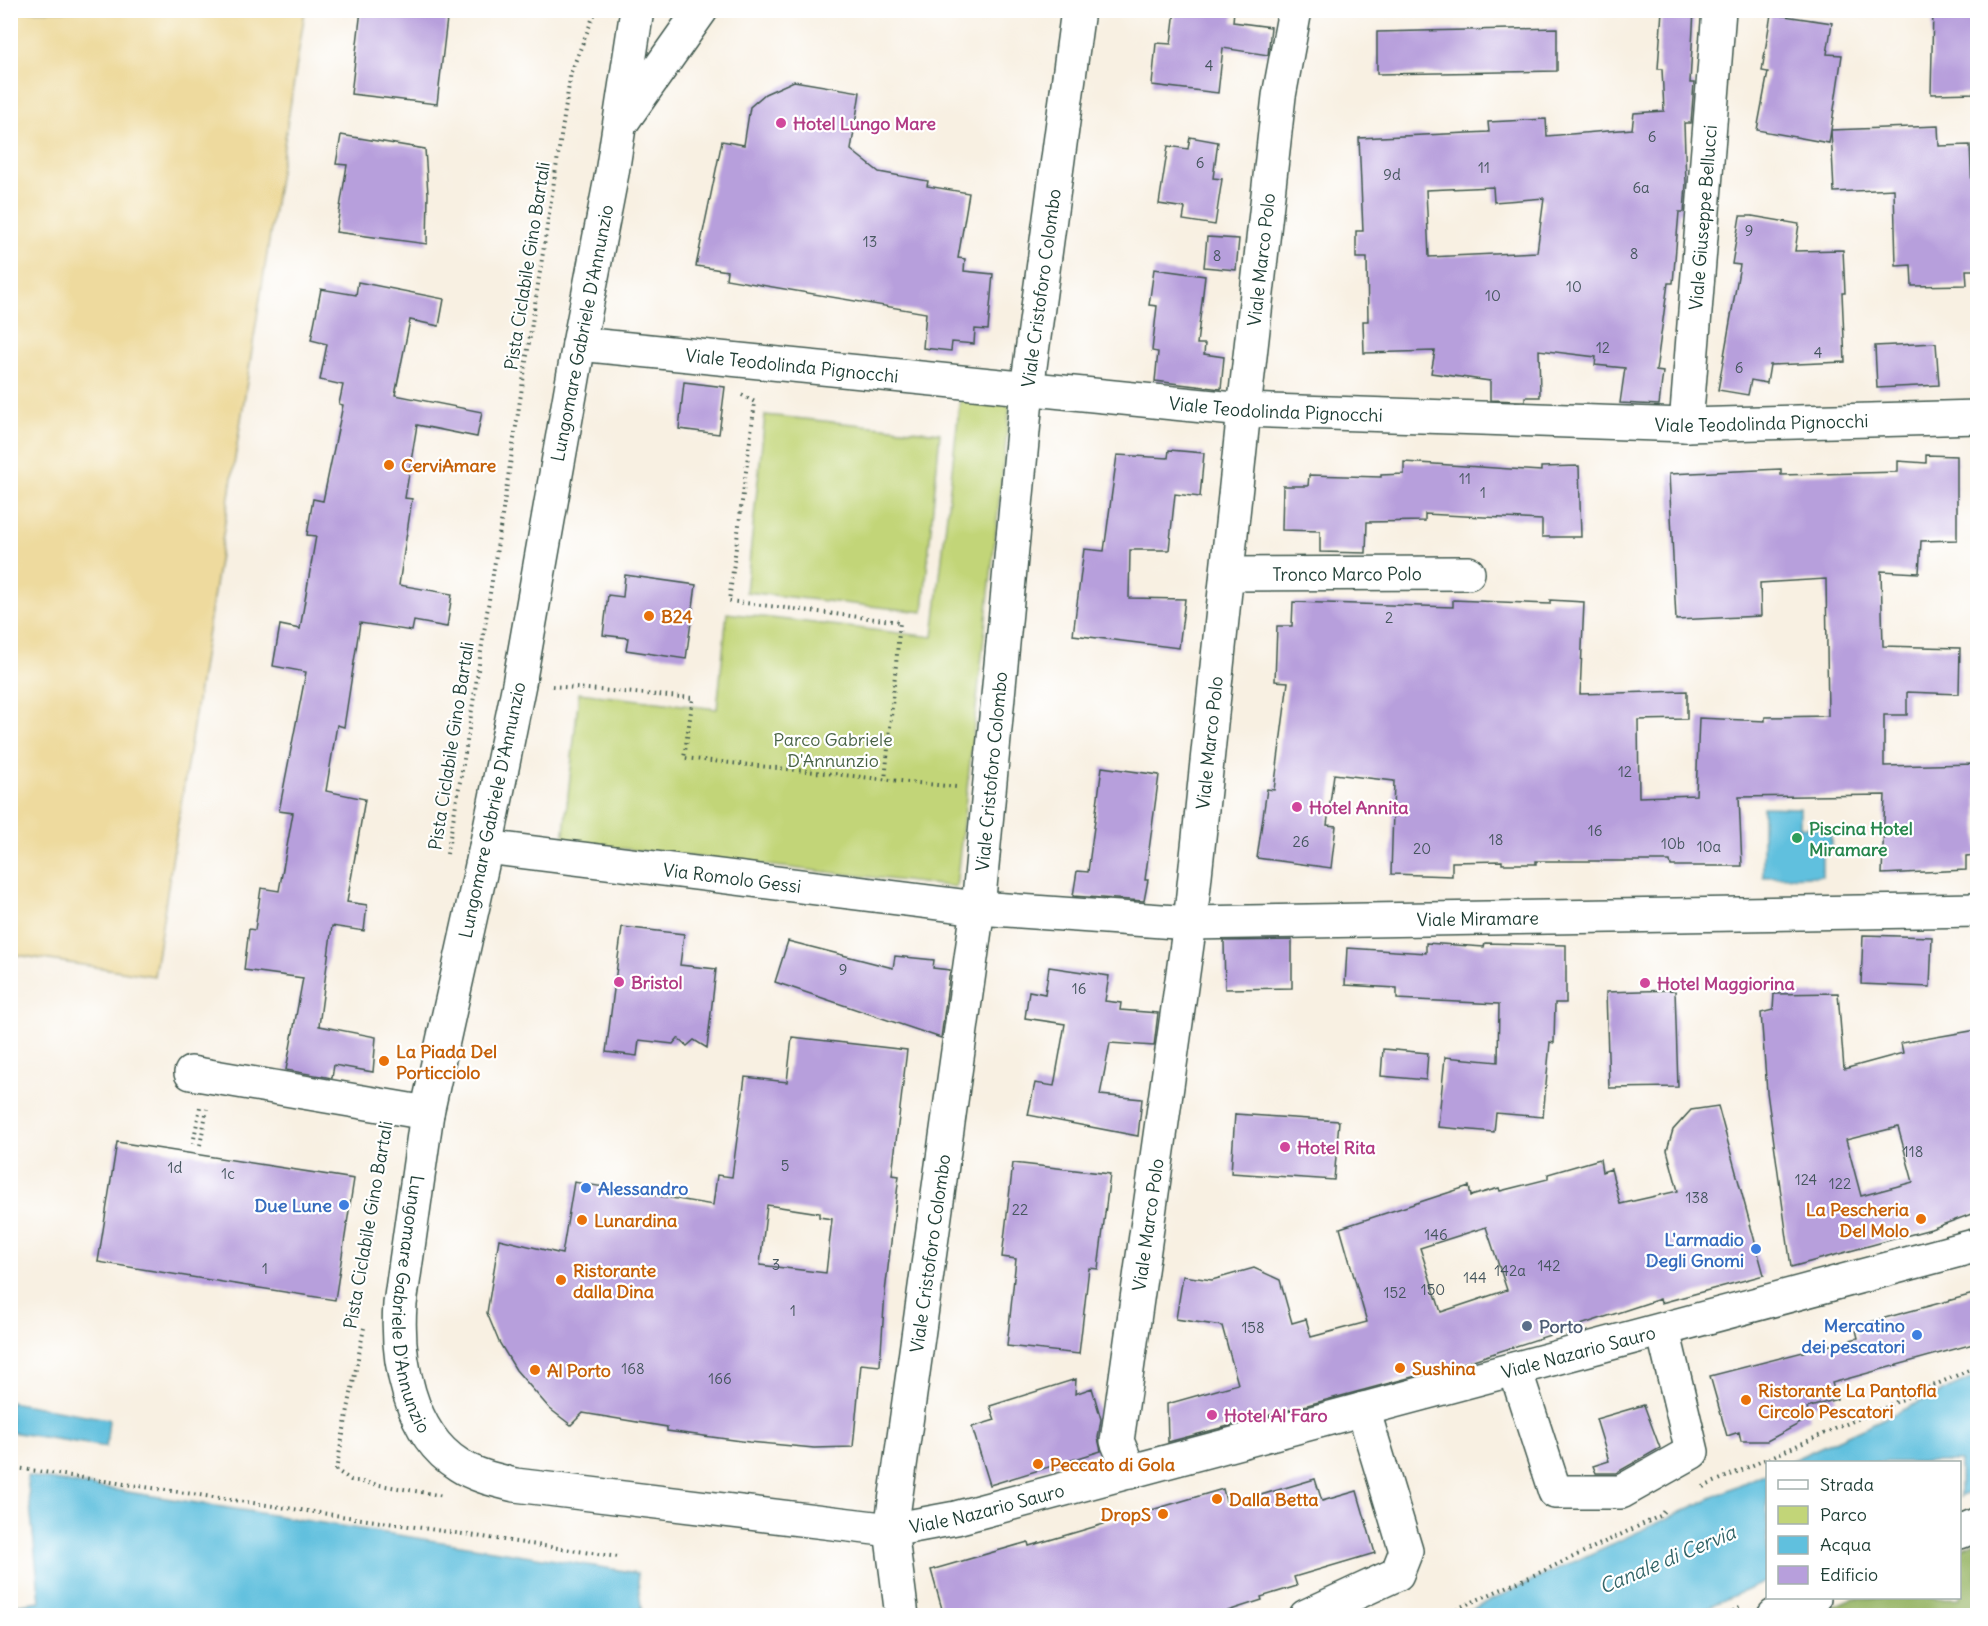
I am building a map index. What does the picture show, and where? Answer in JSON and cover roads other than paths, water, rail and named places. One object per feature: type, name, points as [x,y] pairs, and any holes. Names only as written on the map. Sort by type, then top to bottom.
[{"type":"street","name":"Lungomare Gabriele D'Annunzio","points":[[474,1474],[444,1455],[424,1427],[412,1401],[400,1353],[398,1331],[400,1304],[427,1113],[486,848],[519,684],[621,123],[637,10]]},
{"type":"street","name":"Lungomare Gabriele D'Annunzio","points":[[621,123],[701,10]]},
{"type":"street","name":"Viale Cristoforo Colombo","points":[[902,1616],[891,1530],[978,908],[1027,389],[1078,10]]},
{"type":"street","name":"Viale Marco Polo","points":[[1130,1472],[1117,1441],[1190,923],[1279,96],[1295,10]]},
{"type":"street","name":"Viale Giuseppe Bellucci","points":[[1686,425],[1719,10]]},
{"type":"street","name":"Viale Teodolinda Pignocchi","points":[[579,344],[1244,410],[1686,425],[1977,417]]},
{"type":"street","name":"Tronco Marco Polo","points":[[1227,574],[1468,573]]},
{"type":"street","name":"Via Romolo Gessi","points":[[486,848],[978,908]]},
{"type":"street","name":"Viale Miramare","points":[[978,908],[1190,923],[1977,910]]},
{"type":"street","points":[[191,1073],[427,1113]]},
{"type":"street","name":"Viale Nazario Sauro","points":[[474,1474],[540,1489],[891,1530],[957,1518],[1977,1245]]},
{"type":"street","points":[[1515,1369],[1555,1491],[1621,1492],[1692,1452],[1663,1330]]},
{"type":"street","points":[[1306,1616],[1397,1574],[1406,1551],[1363,1409]]},
{"type":"street","points":[[1961,1531],[1977,1524]]},
{"type":"street","points":[[1774,1616],[1812,1599]]},
{"type":"water","name":"Piscina Hotel Miramare","points":[[1763,807],[1800,808],[1800,827],[1831,828],[1831,848],[1822,851],[1822,876],[1763,877]]},
{"type":"water","points":[[1977,1376],[1977,1489],[1961,1497],[1961,1461],[1790,1461]]},
{"type":"water","points":[[10,1402],[109,1419],[106,1447],[11,1432]]},
{"type":"water","name":"Canale di Cervia","points":[[1766,1472],[1766,1581],[1690,1615],[1459,1615]]},
{"type":"water","points":[[27,1476],[637,1573],[642,1615],[11,1615],[11,1584],[13,1605],[40,1601]]},
{"type":"place","name":"Hotel Lungo Mare","points":[[781,123]]},
{"type":"place","name":"CerviAmare","points":[[389,465]]},
{"type":"place","name":"B24","points":[[649,616]]},
{"type":"place","name":"Hotel Annita","points":[[1297,807]]},
{"type":"place","name":"Piscina Hotel Miramare","points":[[1797,838]]},
{"type":"place","name":"Bristol","points":[[619,982]]},
{"type":"place","name":"Hotel Maggiorina","points":[[1645,983]]},
{"type":"place","name":"La Piada Del Porticciolo","points":[[384,1061]]},
{"type":"place","name":"Hotel Rita","points":[[1285,1147]]},
{"type":"place","name":"Alessandro","points":[[586,1188]]},
{"type":"place","name":"Due Lune","points":[[344,1205]]},
{"type":"place","name":"La Pescheria Del Molo","points":[[1921,1219]]},
{"type":"place","name":"Lunardina","points":[[582,1220]]},
{"type":"place","name":"L'armadio Degli Gnomi","points":[[1756,1249]]},
{"type":"place","name":"Ristorante dalla Dina","points":[[561,1280]]},
{"type":"place","name":"Porto","points":[[1527,1326]]},
{"type":"place","name":"Mercatino dei pescatori","points":[[1917,1335]]},
{"type":"place","name":"Sushina","points":[[1400,1368]]},
{"type":"place","name":"Al Porto","points":[[535,1370]]},
{"type":"place","name":"Ristorante La Pantofla Circolo Pescatori","points":[[1746,1400]]},
{"type":"place","name":"Hotel Al Faro","points":[[1212,1415]]},
{"type":"place","name":"Peccato di Gola","points":[[1038,1464]]},
{"type":"place","name":"Dalla Betta","points":[[1217,1499]]},
{"type":"place","name":"DropS","points":[[1163,1514]]},
{"type":"park label","name":"Parco Gabriele D'Annunzio","points":[[833,750]]}]
